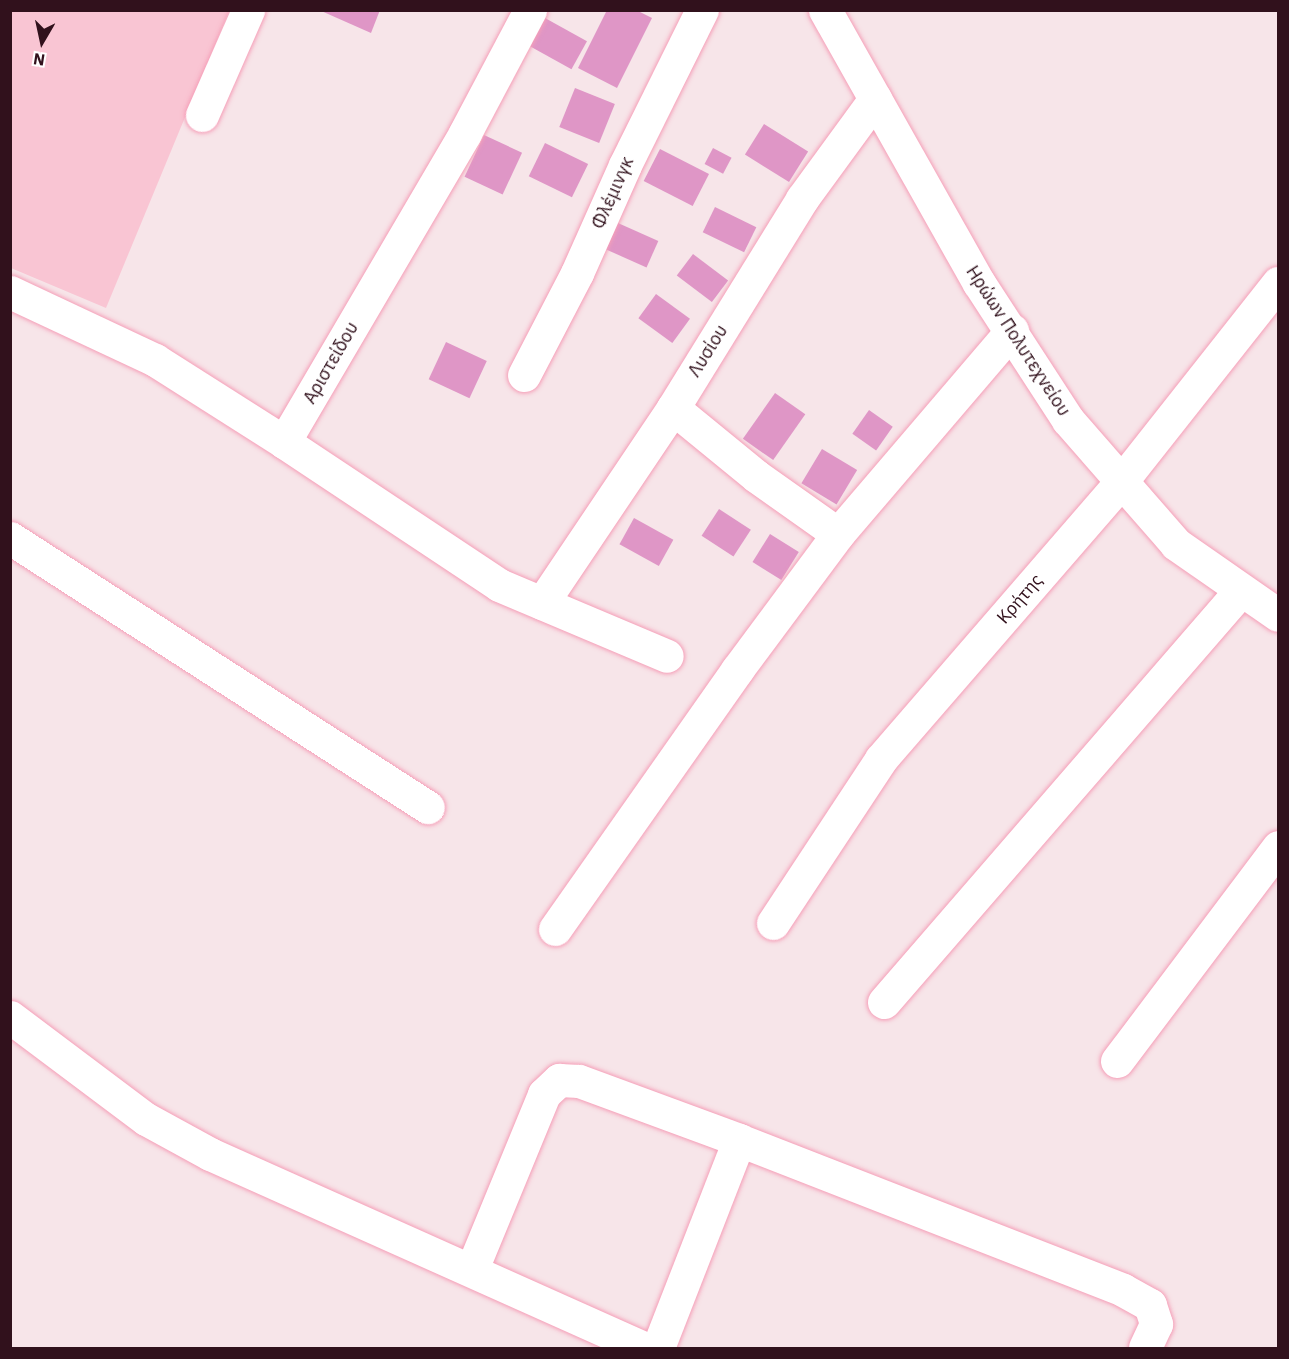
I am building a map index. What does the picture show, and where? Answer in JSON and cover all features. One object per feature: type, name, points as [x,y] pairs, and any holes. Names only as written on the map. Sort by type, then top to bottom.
[{"type":"street","points":[[202,115],[248,10]]},
{"type":"street","name":"Αριστείδου","points":[[284,442],[465,133],[530,10]]},
{"type":"street","name":"Φλέμινγκ","points":[[524,375],[577,273],[625,165],[702,10]]},
{"type":"street","name":"Ηρώων Πολυτεχνείου","points":[[830,12],[875,99],[979,283],[1068,420],[1120,483],[1176,544],[1278,615]]},
{"type":"street","name":"Λυσίου","points":[[542,603],[674,408],[802,199],[875,99]]},
{"type":"street","name":"Κρήτης","points":[[773,923],[881,759],[1120,483],[1278,283]]},
{"type":"street","points":[[10,292],[155,360],[284,442],[465,565],[542,603],[667,656]]},
{"type":"street","points":[[555,929],[737,670],[838,534],[1011,330]]},
{"type":"street","points":[[674,408],[756,476],[838,534]]},
{"type":"street","points":[[10,538],[428,807]]},
{"type":"street","points":[[884,1002],[1241,590]]},
{"type":"street","points":[[1117,1061],[1278,847]]},
{"type":"street","points":[[10,1017],[146,1119],[210,1154],[472,1269],[643,1348]]},
{"type":"street","points":[[472,1269],[544,1094],[559,1080],[579,1081],[739,1140],[1123,1290],[1150,1305],[1156,1324],[1145,1348]]},
{"type":"street","points":[[658,1348],[739,1140]]},
{"type":"shaded area","points":[[10,11],[229,11],[106,308],[11,268]]},
{"type":"building","points":[[319,10],[380,10],[371,33]]},
{"type":"building","points":[[607,10],[636,10],[652,18],[617,88],[578,68]]},
{"type":"building","points":[[545,18],[587,41],[571,69],[529,46]]},
{"type":"building","points":[[575,88],[615,104],[599,143],[559,127]]},
{"type":"building","points":[[764,124],[808,152],[789,182],[745,155]]},
{"type":"building","points":[[484,135],[522,153],[503,194],[465,177]]},
{"type":"building","points":[[545,143],[588,164],[572,197],[529,176]]},
{"type":"building","points":[[713,148],[732,158],[723,174],[705,164]]},
{"type":"building","points":[[660,149],[709,174],[693,206],[644,181]]},
{"type":"building","points":[[715,207],[756,227],[744,252],[703,232]]},
{"type":"building","points":[[609,219],[658,241],[647,267],[597,245]]},
{"type":"building","points":[[693,254],[728,280],[712,302],[677,276]]},
{"type":"building","points":[[656,294],[690,319],[672,343],[638,318]]},
{"type":"building","points":[[446,342],[487,361],[469,398],[429,379]]},
{"type":"building","points":[[775,393],[805,414],[773,460],[743,439]]},
{"type":"building","points":[[869,410],[893,427],[876,450],[852,434]]},
{"type":"building","points":[[822,449],[857,470],[837,504],[801,483]]},
{"type":"building","points":[[719,509],[751,530],[733,557],[702,536]]},
{"type":"building","points":[[634,518],[673,540],[659,566],[619,544]]},
{"type":"building","points":[[770,534],[799,552],[781,580],[753,562]]}]
